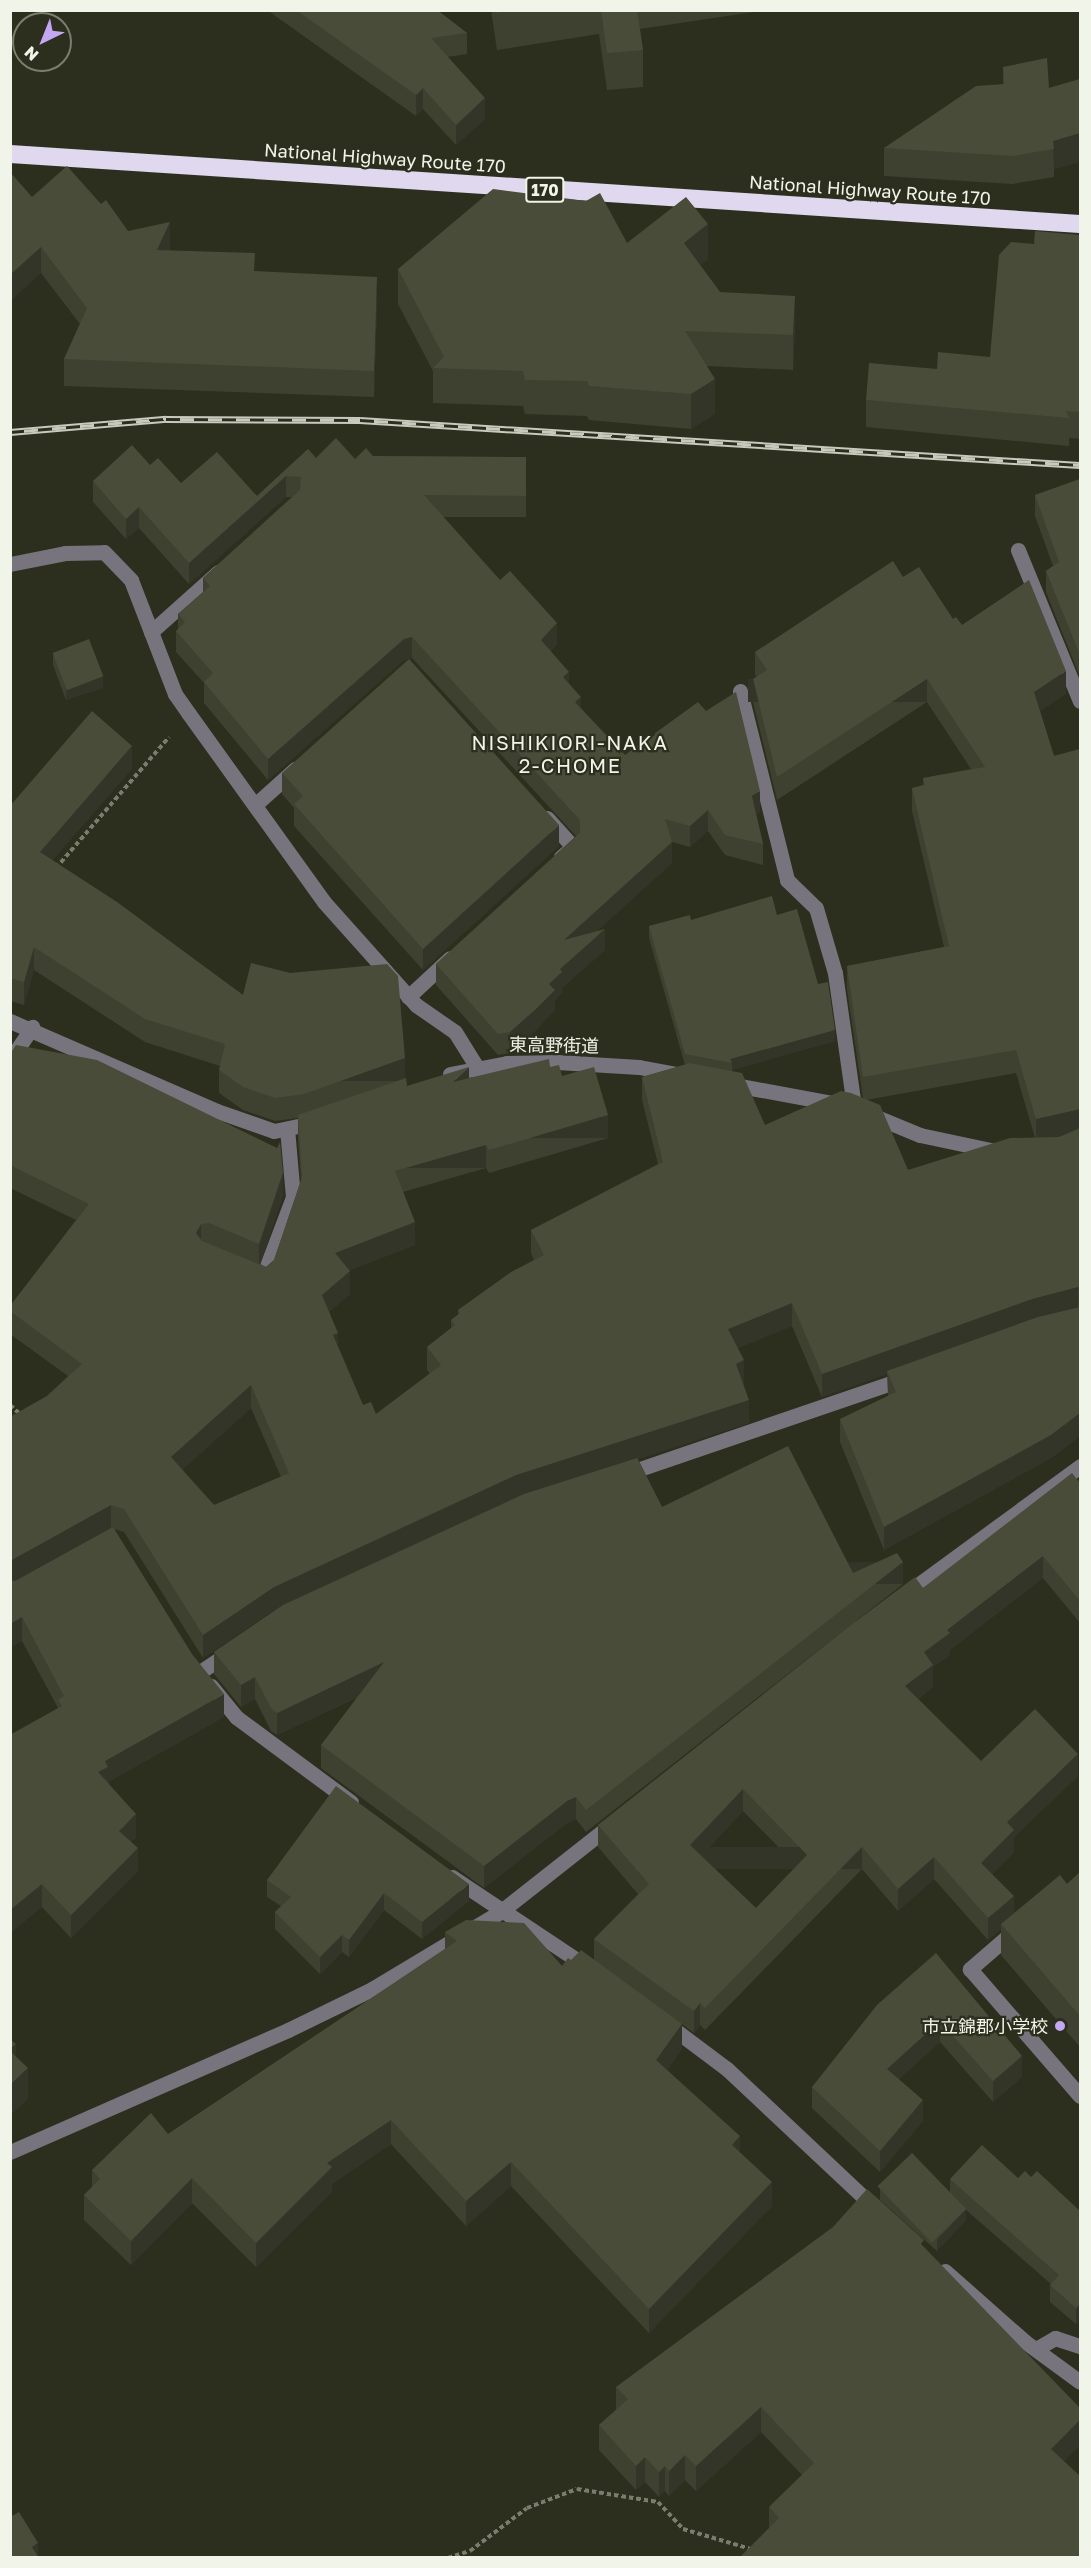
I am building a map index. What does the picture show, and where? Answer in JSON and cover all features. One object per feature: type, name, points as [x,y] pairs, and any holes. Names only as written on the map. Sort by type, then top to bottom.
[{"type":"highway","name":"National Highway Route 170","points":[[10,154],[1080,224]]},
{"type":"street","points":[[1018,550],[1080,701]]},
{"type":"street","points":[[10,564],[65,553],[104,552],[131,580],[175,694],[189,714],[324,902],[408,997],[455,1032],[478,1069]]},
{"type":"street","points":[[151,632],[231,560]]},
{"type":"street","points":[[740,692],[787,880],[816,908],[835,973],[854,1107]]},
{"type":"street","points":[[255,805],[306,759]]},
{"type":"street","points":[[534,804],[573,847],[546,870]]},
{"type":"street","points":[[408,997],[460,949]]},
{"type":"street","points":[[10,1021],[32,1027],[217,1111],[274,1131],[328,1119]]},
{"type":"street","points":[[10,1060],[32,1027]]},
{"type":"street","name":"東高野街道","points":[[438,1078],[507,1063],[557,1062],[639,1067],[695,1078]]},
{"type":"street","points":[[718,1082],[854,1107],[920,1135],[976,1149],[1016,1152]]},
{"type":"street","points":[[245,1272],[265,1280],[293,1197],[287,1129]]},
{"type":"street","points":[[608,1480],[927,1371]]},
{"type":"street","points":[[887,1608],[1080,1466]]},
{"type":"street","points":[[239,1646],[197,1667],[236,1717],[368,1815]]},
{"type":"street","points":[[10,2152],[288,2030],[372,1989],[500,1912],[628,1810]]},
{"type":"street","points":[[443,1870],[500,1912],[598,1974]]},
{"type":"street","points":[[1030,1917],[970,1969],[1080,2096]]},
{"type":"street","points":[[655,2016],[727,2069],[891,2223]]},
{"type":"street","points":[[933,2261],[1036,2349],[1080,2382]]},
{"type":"street","points":[[1036,2349],[1055,2338],[1080,2346]]},
{"type":"path","points":[[52,872],[189,714]]},
{"type":"path","points":[[10,1405],[25,1420]]},
{"type":"path","points":[[448,2558],[470,2551],[526,2508],[577,2489],[658,2502],[683,2529],[755,2550]]},
{"type":"building","points":[[296,10],[437,10],[467,33],[431,38],[485,98],[456,125],[423,88],[416,95]]},
{"type":"building","points":[[601,10],[637,10],[643,50],[607,53]]},
{"type":"building","points":[[1047,58],[1049,88],[1080,79],[1080,133],[1053,141],[1054,149],[1012,156],[884,148],[976,86],[1004,84],[1003,67]]},
{"type":"building","points":[[67,166],[101,204],[106,200],[128,231],[170,222],[157,250],[255,253],[254,271],[377,277],[374,371],[64,359],[87,308],[41,247],[10,275],[10,172],[32,197]]},
{"type":"building","points":[[493,189],[586,201],[600,193],[627,243],[686,197],[708,224],[684,243],[720,292],[795,296],[793,335],[685,331],[715,379],[691,394],[589,386],[587,381],[525,380],[523,371],[433,368],[444,357],[398,269]]},
{"type":"building","points":[[1035,231],[1080,235],[1080,412],[1066,411],[1069,418],[866,400],[869,363],[937,369],[938,352],[990,357],[999,255],[1011,242],[1034,244]]},
{"type":"building","points":[[336,438],[355,459],[366,448],[373,456],[526,457],[526,496],[424,495],[500,580],[510,571],[557,623],[541,640],[569,672],[563,677],[581,697],[575,702],[625,755],[698,702],[706,711],[736,692],[760,791],[752,796],[763,844],[725,835],[708,810],[690,826],[665,819],[672,842],[564,940],[605,929],[560,969],[562,972],[549,984],[555,990],[510,1032],[498,1034],[436,964],[580,833],[580,820],[412,637],[404,639],[268,759],[204,682],[213,673],[176,631],[185,622],[178,614],[210,586],[203,578],[300,490],[301,477],[286,476],[189,563],[139,507],[126,519],[93,481],[132,445],[150,465],[158,458],[181,483],[217,452],[257,496],[308,449],[316,458]]},
{"type":"building","points":[[1080,479],[1080,655],[1046,571],[1059,562],[1035,495]]},
{"type":"building","points":[[893,561],[903,577],[919,567],[953,619],[956,617],[962,625],[1029,580],[1066,671],[1034,692],[1054,756],[1080,749],[1080,1109],[1036,1119],[1016,1050],[863,1077],[847,966],[949,946],[912,788],[925,785],[923,778],[985,767],[927,679],[777,777],[753,679],[767,670],[755,652]]},
{"type":"building","points":[[89,639],[103,676],[67,690],[53,653]]},
{"type":"building","points":[[409,659],[559,825],[423,949],[294,804],[303,796],[282,773]]},
{"type":"building","points":[[92,711],[132,746],[40,852],[117,902],[243,995],[251,963],[290,973],[387,964],[398,976],[405,1058],[304,1094],[275,1098],[243,1087],[219,1070],[225,1044],[145,1019],[34,947],[24,982],[10,978],[10,806]]},
{"type":"building","points":[[772,896],[777,915],[797,909],[818,984],[828,982],[835,1030],[730,1059],[732,1063],[685,1054],[649,926],[690,915],[691,920]]},
{"type":"building","points":[[16,1045],[97,1060],[277,1148],[280,1142],[283,1173],[259,1244],[209,1223],[201,1224],[196,1233],[202,1241],[266,1267],[274,1260],[302,1177],[298,1115],[406,1078],[407,1086],[469,1067],[453,1082],[549,1059],[550,1067],[559,1065],[562,1076],[594,1067],[608,1115],[489,1150],[486,1145],[395,1171],[415,1222],[335,1253],[350,1271],[322,1295],[338,1333],[333,1335],[363,1405],[371,1402],[376,1414],[441,1365],[427,1347],[455,1325],[451,1320],[460,1313],[458,1310],[511,1272],[544,1255],[531,1230],[663,1162],[642,1077],[690,1063],[742,1073],[765,1125],[841,1091],[880,1105],[908,1170],[1010,1138],[1059,1137],[1080,1128],[1080,1289],[1078,1287],[1032,1299],[822,1374],[792,1303],[728,1329],[744,1360],[736,1364],[749,1400],[516,1475],[274,1587],[203,1635],[124,1509],[111,1505],[10,1561],[10,1417],[47,1396],[82,1364],[10,1311],[10,1306],[89,1204],[10,1165],[10,1054]],"holes":[[[251,1385],[289,1473],[214,1505],[171,1457]]]},
{"type":"building","points":[[1080,1307],[1080,1413],[1051,1435],[884,1527],[840,1419],[896,1392],[887,1371],[1038,1317]]},
{"type":"building","points":[[788,1446],[853,1573],[897,1553],[903,1562],[586,1810],[576,1797],[567,1801],[484,1866],[321,1745],[384,1662],[277,1713],[271,1708],[255,1677],[241,1685],[214,1652],[283,1605],[524,1494],[637,1458],[662,1507]]},
{"type":"building","points":[[1072,1473],[1080,1483],[1080,1601],[1043,1556],[947,1630],[950,1633],[924,1652],[933,1665],[905,1686],[981,1761],[1035,1709],[1078,1754],[1007,1822],[1014,1830],[981,1863],[1014,1896],[988,1918],[934,1857],[898,1889],[862,1847],[705,2008],[700,2003],[694,2011],[594,1939],[649,1884],[598,1825],[915,1577],[923,1588]],"holes":[[[743,1789],[807,1855],[756,1908],[690,1845]]]},
{"type":"building","points":[[113,1527],[192,1654],[224,1694],[105,1761],[108,1767],[98,1772],[136,1814],[119,1831],[138,1848],[71,1915],[42,1884],[10,1910],[10,1735],[62,1706],[58,1700],[64,1696],[22,1617],[10,1624],[10,1580],[15,1581]]},
{"type":"building","points":[[336,1786],[469,1884],[422,1922],[384,1893],[349,1940],[342,1935],[320,1957],[275,1912],[291,1897],[267,1880]]},
{"type":"building","points":[[1080,1872],[1080,2016],[1001,1924],[1060,1875],[1067,1884]]},
{"type":"building","points":[[466,1920],[524,1923],[562,1966],[568,1958],[571,1960],[581,1950],[682,2024],[656,2060],[740,2136],[732,2145],[772,2182],[649,2309],[511,2162],[466,2201],[391,2120],[327,2163],[332,2167],[256,2243],[192,2178],[131,2241],[84,2195],[100,2179],[92,2170],[151,2113],[168,2134],[457,1941],[445,1932]]},
{"type":"building","points":[[936,1953],[1022,2056],[993,2081],[940,2021],[887,2069],[923,2100],[880,2151],[812,2087],[877,2005]]},
{"type":"building","points":[[10,2039],[16,2044],[10,2049]]},
{"type":"building","points":[[10,2051],[28,2068],[10,2085]]},
{"type":"building","points":[[982,2145],[1018,2178],[1025,2171],[1031,2177],[1037,2171],[1080,2211],[1080,2306],[1076,2308],[1050,2285],[1059,2275],[950,2179]]},
{"type":"building","points":[[912,2153],[966,2209],[932,2242],[877,2186]]},
{"type":"building","points":[[867,2189],[924,2240],[921,2244],[1080,2408],[1080,2420],[1051,2449],[1080,2476],[1080,2558],[739,2558],[779,2518],[769,2507],[814,2463],[761,2407],[696,2466],[685,2455],[669,2471],[665,2466],[659,2472],[645,2457],[636,2466],[599,2425],[628,2399],[616,2387],[833,2227]]},
{"type":"building","points":[[19,2512],[38,2543],[32,2547],[39,2558],[10,2558],[10,2517]]},
{"type":"railway","points":[[10,432],[166,419],[360,420],[1080,465]]},
{"type":"place","name":"市立錦郡小学校","points":[[1060,2026]]},
{"type":"district","name":"NISHIKIORI-NAKA 2-CHOME","points":[[570,754]]}]
